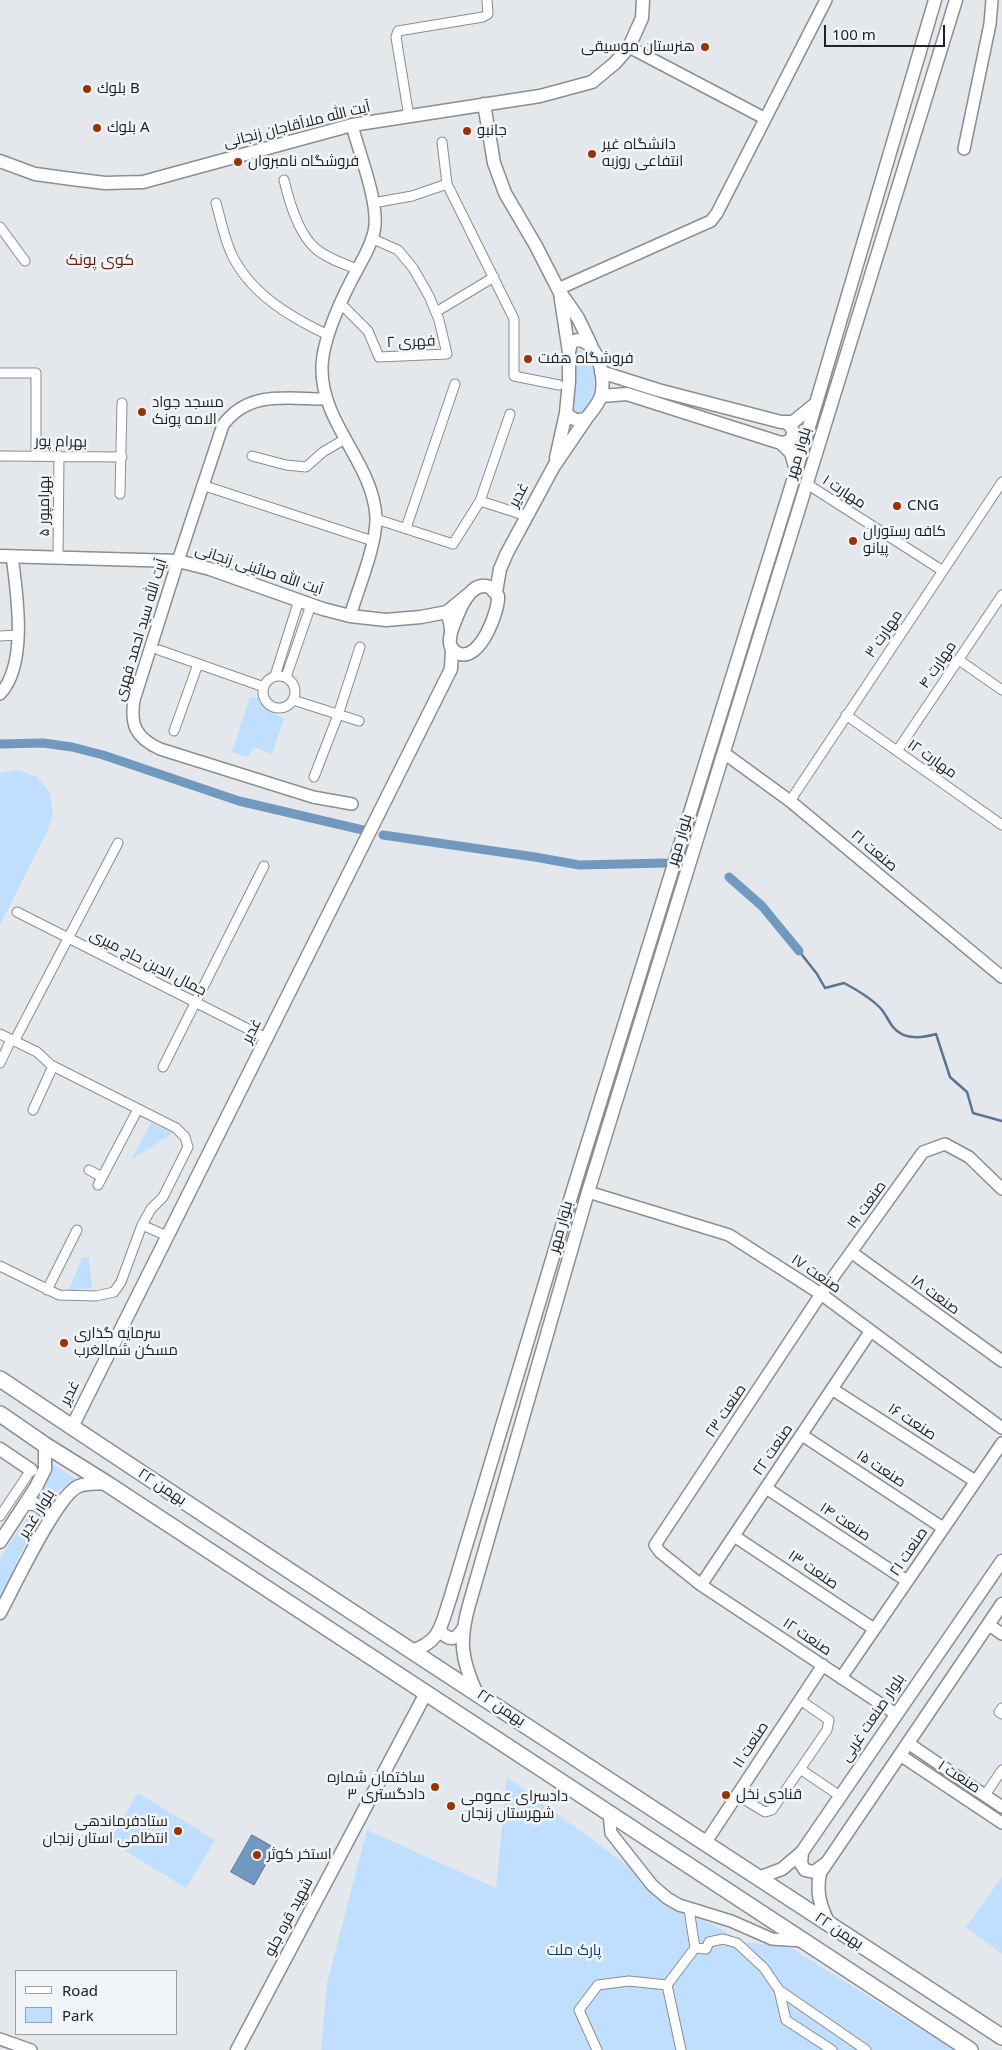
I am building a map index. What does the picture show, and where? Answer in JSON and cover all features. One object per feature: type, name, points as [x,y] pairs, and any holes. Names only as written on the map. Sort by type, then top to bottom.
[{"type":"highway","name":"۲۲ بهمن","points":[[0,1379],[411,1651],[1002,2037]]},
{"type":"highway","name":"۲۲ بهمن","points":[[0,1414],[970,2050]]},
{"type":"main road","name":"آیت الله ملاآقاجان زنجانی","points":[[0,161],[36,174],[105,183],[143,182],[352,125],[409,118],[540,96],[592,82],[615,63],[629,47],[642,18],[644,0]]},
{"type":"main road","name":"بلوار مهر","points":[[411,1651],[425,1647],[432,1642],[439,1630],[796,471],[935,0]]},
{"type":"main road","name":"بلوار مهر","points":[[476,1692],[466,1668],[463,1629],[588,1192],[956,0]]},
{"type":"main road","points":[[484,104],[494,162],[505,193],[536,246],[559,291],[578,318],[591,345],[601,372],[601,396],[627,394],[781,443],[787,443],[792,439],[794,433],[792,427],[787,422]]},
{"type":"main road","points":[[853,276],[869,281]]},
{"type":"main road","points":[[554,466],[566,413],[569,381],[568,352],[559,291]]},
{"type":"main road","points":[[568,352],[571,343],[577,340],[584,340],[591,345]]},
{"type":"main road","points":[[601,372],[658,390],[787,422],[793,422],[815,403]]},
{"type":"main road","name":"غدیر","points":[[72,1427],[451,669],[465,655],[476,650],[490,627],[498,601],[496,592],[500,568],[526,516],[554,466],[601,396]]},
{"type":"main road","points":[[566,413],[572,419],[578,421],[586,420]]},
{"type":"main road","points":[[781,443],[791,453],[796,471]]},
{"type":"main road","name":"آیت الله صائینی زنجانی","points":[[6,556],[178,561],[210,569],[350,616],[386,620],[421,617],[447,612],[475,588],[483,585],[500,568]]},
{"type":"main road","points":[[483,585],[490,586],[496,592]]},
{"type":"main road","points":[[451,632],[459,611],[470,593]]},
{"type":"main road","name":"غدیر","points":[[447,612],[451,632],[451,669]]},
{"type":"main road","points":[[452,648],[458,653],[465,655]]},
{"type":"main road","points":[[666,889],[680,894]]},
{"type":"main road","name":"بلوار غدیر","points":[[0,1542],[36,1487],[44,1469],[45,1445]]},
{"type":"main road","points":[[0,1449],[31,1470]]},
{"type":"main road","name":"بلوار غدیر","points":[[0,1613],[49,1521],[64,1499],[78,1486],[106,1483]]},
{"type":"main road","points":[[25,1504],[30,1503],[41,1506],[48,1515],[49,1521]]},
{"type":"main road","name":"بلوار صنعت غربی","points":[[758,1878],[782,1869],[802,1852],[1002,1562]]},
{"type":"main road","points":[[829,1924],[822,1909],[817,1889],[820,1873],[1002,1604]]},
{"type":"main road","points":[[439,1630],[445,1637],[452,1638],[459,1635],[463,1629]]},
{"type":"main road","name":"شهید قره جلو","points":[[236,2050],[426,1693]]},
{"type":"main road","points":[[802,1852],[802,1864],[805,1870],[814,1872],[826,1863]]},
{"type":"street","points":[[409,118],[396,37],[398,31],[484,17],[488,14],[487,0]]},
{"type":"street","points":[[559,291],[711,221],[717,213],[826,0]]},
{"type":"street","points":[[964,148],[990,24],[992,0]]},
{"type":"street","points":[[629,47],[764,118]]},
{"type":"street","points":[[350,616],[373,541],[376,519],[373,497],[365,477],[325,399],[322,366],[328,335],[375,226],[373,203],[352,125]]},
{"type":"street","points":[[442,142],[447,184],[514,319],[514,376],[558,385]]},
{"type":"street","points":[[284,180],[296,217],[305,235],[315,248],[357,269]]},
{"type":"street","points":[[373,203],[412,196],[447,184]]},
{"type":"street","points":[[216,203],[231,254],[241,270],[262,294],[295,320],[328,335]]},
{"type":"street","points":[[0,228],[25,261]]},
{"type":"street","name":"فهری ۲","points":[[345,308],[368,331],[379,356],[447,354],[436,312],[412,268],[398,250],[371,238]]},
{"type":"street","points":[[436,312],[494,277]]},
{"type":"street","points":[[0,373],[36,373],[36,456]]},
{"type":"street","points":[[406,528],[456,384]]},
{"type":"street","name":"آیت الله سید احمد فهری","points":[[325,399],[266,399],[253,401],[241,406],[223,425],[202,485],[134,700],[132,714],[137,731],[150,745],[313,797],[352,804]]},
{"type":"street","points":[[120,494],[122,403]]},
{"type":"street","points":[[376,519],[453,544],[480,501],[510,414]]},
{"type":"street","points":[[252,456],[286,466],[306,467],[323,452],[345,439]]},
{"type":"street","name":"بهرام پور","points":[[0,456],[122,457]]},
{"type":"street","name":"بهرامپور ۵","points":[[58,557],[59,456]]},
{"type":"street","name":"مهارت ۳","points":[[790,801],[1002,482]]},
{"type":"street","name":"مهارت ۱","points":[[807,484],[943,571]]},
{"type":"street","points":[[202,485],[373,541]]},
{"type":"street","points":[[480,501],[526,516]]},
{"type":"street","points":[[0,694],[15,670],[18,635],[16,581],[6,556]]},
{"type":"street","name":"مهارت ۴","points":[[897,751],[1002,595]]},
{"type":"street","points":[[275,676],[305,602]]},
{"type":"street","points":[[286,677],[305,602]]},
{"type":"street","points":[[0,636],[18,635]]},
{"type":"street","points":[[314,777],[338,714],[360,647]]},
{"type":"street","points":[[159,650],[264,687]]},
{"type":"street","points":[[959,660],[1002,690]]},
{"type":"street","points":[[174,731],[198,664]]},
{"type":"street","points":[[275,676],[286,677],[293,683],[295,691],[293,700],[286,706],[277,708],[268,704],[263,696],[264,687],[268,680],[275,676]]},
{"type":"street","points":[[293,700],[359,721]]},
{"type":"street","name":"مهارت ۱۲","points":[[846,716],[1002,824]]},
{"type":"street","name":"صنعت ۲۱","points":[[724,753],[790,801],[1002,977]]},
{"type":"street","points":[[0,1063],[118,843]]},
{"type":"street","points":[[163,1067],[264,866]]},
{"type":"street","name":"جمال الدین حاج میری","points":[[17,912],[266,1038]]},
{"type":"street","points":[[0,1034],[14,1038],[37,1052],[53,1066],[176,1128],[185,1137],[188,1147],[163,1196],[151,1209],[142,1225],[121,1282],[114,1292],[96,1296],[59,1295],[0,1266]]},
{"type":"street","points":[[33,1110],[53,1066]]},
{"type":"street","points":[[89,1170],[100,1181],[138,1109]]},
{"type":"street","name":"صنعت ۱۹","points":[[821,1294],[923,1152],[945,1144],[969,1157],[1002,1189]]},
{"type":"street","name":"صنعت ۱۷","points":[[588,1192],[728,1235],[821,1294],[1002,1428]]},
{"type":"street","points":[[142,1225],[167,1236]]},
{"type":"street","points":[[47,1290],[77,1230]]},
{"type":"street","name":"صنعت ۱۸","points":[[851,1252],[1002,1361]]},
{"type":"street","name":"صنعت ۲۳","points":[[655,1545],[821,1294]]},
{"type":"street","name":"صنعت ۲۲","points":[[701,1585],[870,1332]]},
{"type":"street","name":"صنعت ۱۶","points":[[832,1389],[975,1481]]},
{"type":"street","name":"صنعت ۱۵","points":[[802,1435],[943,1528]]},
{"type":"street","name":"صنعت ۲۱","points":[[841,1678],[1002,1443]]},
{"type":"street","points":[[0,1516],[31,1470]]},
{"type":"street","name":"صنعت ۱۴","points":[[766,1488],[907,1581]]},
{"type":"street","name":"صنعت ۱۳","points":[[734,1536],[874,1629]]},
{"type":"street","name":"صنعت ۱۲","points":[[655,1545],[660,1552],[701,1585],[896,1714]]},
{"type":"street","points":[[989,1625],[1002,1634]]},
{"type":"street","name":"صنعت ۱۱","points":[[706,1842],[822,1666]]},
{"type":"street","points":[[737,1795],[765,1812],[769,1812],[800,1769],[829,1725],[829,1720],[800,1700]]},
{"type":"street","points":[[1002,1708],[999,1712],[1002,1714]]},
{"type":"street","name":"صنعت ۱","points":[[908,1743],[1002,1807]]},
{"type":"street","name":"صنعت ۱","points":[[900,1755],[1002,1823]]},
{"type":"street","points":[[800,1769],[840,1796]]},
{"type":"street","points":[[985,1795],[1002,1770]]},
{"type":"street","points":[[609,1813],[611,1833],[652,1885],[667,1898],[689,1909],[731,1921],[772,1939],[804,1941]]},
{"type":"street","points":[[666,1985],[695,1948],[689,1909]]},
{"type":"street","points":[[695,1948],[706,1949],[709,1942],[723,1940],[737,1944],[764,1968],[779,1990],[866,2050]]},
{"type":"street","points":[[597,2050],[579,2010],[598,1985],[629,1981],[666,1985]]},
{"type":"street","points":[[666,1985],[681,2050]]},
{"type":"street","points":[[779,1990],[786,2020],[832,2050]]},
{"type":"street","points":[[0,2039],[31,2050]]},
{"type":"green space","points":[[582,350],[589,354],[593,371],[594,389],[590,405],[577,418],[571,411],[573,356],[576,351]]},
{"type":"green space","points":[[250,697],[261,697],[270,710],[284,718],[272,754],[254,747],[248,757],[232,752]]},
{"type":"green space","points":[[18,770],[37,777],[50,793],[53,813],[47,832],[0,925],[0,773]]},
{"type":"green space","points":[[151,1123],[173,1133],[131,1160]]},
{"type":"green space","points":[[82,1257],[89,1257],[92,1288],[69,1290]]},
{"type":"green space","points":[[51,1463],[76,1479],[59,1490],[47,1510],[36,1500],[50,1476]]},
{"type":"green space","points":[[36,1512],[40,1518],[17,1560],[17,1567],[0,1597],[0,1558],[29,1515]]},
{"type":"green space","name":"پارک ملت","points":[[507,1777],[696,1916],[727,1932],[762,1965],[741,1942],[788,1946],[954,2050],[321,2050],[327,1983],[367,1830],[496,1888]]},
{"type":"green space","points":[[138,1793],[215,1840],[186,1888],[109,1841]]},
{"type":"green space","points":[[1002,1877],[1002,1954],[966,1927]]},
{"type":"shaded area","points":[[252,1835],[275,1848],[254,1885],[231,1872]]},
{"type":"waterway","points":[[0,744],[43,743],[72,747],[103,755],[239,801],[367,831]]},
{"type":"waterway","points":[[383,835],[579,865],[665,863]]},
{"type":"waterway","points":[[729,877],[762,906],[799,951]]},
{"type":"waterway","points":[[799,951],[817,974],[825,988],[844,983],[869,998],[883,1012],[893,1027],[902,1034],[913,1037],[936,1034],[950,1077],[967,1092],[973,1113],[1002,1121]]},
{"type":"place","name":"هنرستان موسیقی","points":[[705,47]]},
{"type":"place","name":"بلوك B","points":[[87,89]]},
{"type":"place","name":"بلوك A","points":[[97,128]]},
{"type":"place","name":"جانبو","points":[[467,131]]},
{"type":"place","name":"دانشگاه غیر انتفاعی روزبه","points":[[592,154]]},
{"type":"place","name":"فروشگاه نامبروان","points":[[238,162]]},
{"type":"place","name":"فروشگاه هفت","points":[[528,359]]},
{"type":"place","name":"مسجد جواد الامه پونک","points":[[142,412]]},
{"type":"place","name":"CNG","points":[[897,506]]},
{"type":"place","name":"كافه رستوران پيانو","points":[[853,541]]},
{"type":"place","name":"سرمایه گذاری مسکن شمالغرب","points":[[64,1343]]},
{"type":"place","name":"ساختمان شماره ۳ دادگستری","points":[[435,1787]]},
{"type":"place","name":"قنادی نخل","points":[[726,1795]]},
{"type":"place","name":"دادسرای عمومی شهرستان زنجان","points":[[451,1806]]},
{"type":"place","name":"ستادفرماندهی انتظامی استان زنجان","points":[[178,1831]]},
{"type":"place","name":"استخر کوثر","points":[[257,1855]]},
{"type":"district","name":"کوی پونک","points":[[100,260]]}]
